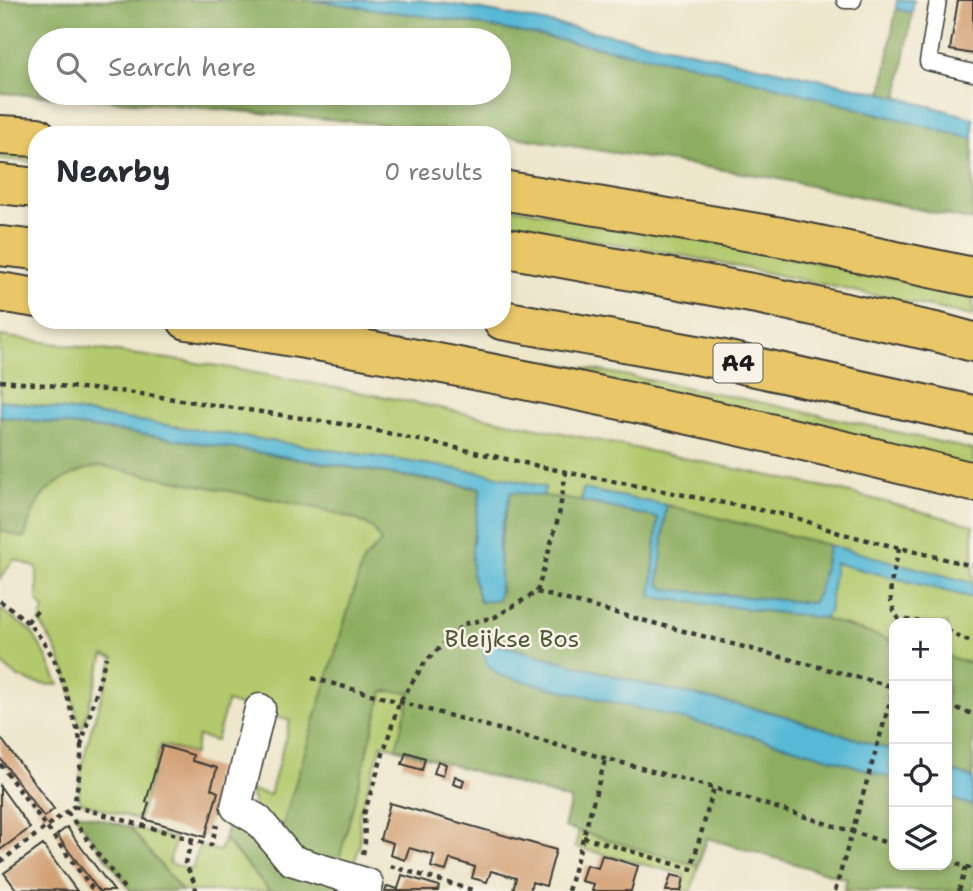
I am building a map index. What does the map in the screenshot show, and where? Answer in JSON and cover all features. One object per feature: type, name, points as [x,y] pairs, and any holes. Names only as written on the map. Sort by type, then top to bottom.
[{"type":"highway","points":[[0,135],[28,137]]},
{"type":"highway","points":[[0,184],[28,187]]},
{"type":"highway","points":[[511,192],[781,237],[973,277]]},
{"type":"highway","points":[[0,246],[28,249]]},
{"type":"highway","points":[[511,249],[757,294],[973,342]]},
{"type":"highway","points":[[0,292],[28,297]]},
{"type":"highway","name":"A4","points":[[511,322],[724,360],[973,415]]},
{"type":"highway","points":[[238,329],[478,371],[769,433],[973,482]]},
{"type":"street","points":[[260,709],[236,807],[258,820],[291,860],[374,880]]},
{"type":"lane","points":[[845,0],[853,0]]},
{"type":"lane","points":[[938,0],[928,62],[973,73]]},
{"type":"path","points":[[0,380],[127,392],[355,426],[566,472],[791,516],[839,533],[973,566]]},
{"type":"path","points":[[476,891],[374,880],[359,869],[365,843],[364,814],[399,703],[425,662],[464,624],[495,617],[537,592],[559,515],[566,472]]},
{"type":"path","points":[[899,548],[890,586],[891,608],[899,618]]},
{"type":"path","points":[[537,592],[889,687]]},
{"type":"path","points":[[0,601],[38,632],[55,659],[81,747]]},
{"type":"path","points":[[27,622],[40,608]]},
{"type":"path","points":[[952,633],[964,640],[973,641]]},
{"type":"path","points":[[0,862],[74,806],[81,747],[106,657]]},
{"type":"path","points":[[312,678],[714,788],[889,843]]},
{"type":"path","points":[[835,891],[889,705]]},
{"type":"path","points":[[952,707],[973,714]]},
{"type":"path","points":[[568,891],[605,760]]},
{"type":"path","points":[[0,764],[94,891]]},
{"type":"path","points":[[583,838],[691,869],[714,788]]},
{"type":"path","points":[[74,806],[211,845],[223,804],[236,807]]},
{"type":"path","points":[[67,812],[125,891]]},
{"type":"path","points":[[192,840],[186,863],[196,886],[195,891]]},
{"type":"path","points":[[952,863],[973,869]]},
{"type":"path","points":[[959,891],[966,867]]},
{"type":"green space","points":[[0,0],[311,0],[497,28],[28,28],[28,95],[0,93]]},
{"type":"green space","points":[[896,9],[912,13],[898,98],[882,93]]},
{"type":"green space","points":[[511,31],[695,65],[973,139],[973,221],[774,178],[511,136],[511,126],[403,126],[173,105],[511,105]]},
{"type":"green space","points":[[0,151],[28,153],[28,161],[0,159]]},
{"type":"green space","points":[[511,207],[696,238],[973,294],[973,316],[682,255],[511,226]]},
{"type":"green space","points":[[0,336],[219,366],[401,400],[839,490],[973,525],[973,583],[666,505],[583,490],[581,501],[543,496],[545,487],[484,473],[0,400]]},
{"type":"green space","points":[[487,352],[731,396],[973,450],[973,468],[485,358]]},
{"type":"green space","name":"Bleijkse Bos","points":[[0,416],[149,435],[481,489],[472,547],[472,573],[501,591],[501,541],[511,491],[581,501],[658,518],[651,597],[822,618],[889,639],[889,749],[778,714],[644,684],[501,645],[492,631],[479,639],[535,684],[673,715],[838,759],[889,777],[889,870],[952,870],[952,799],[973,806],[973,891],[844,891],[847,879],[707,838],[698,866],[564,827],[571,800],[396,748],[411,692],[383,691],[338,864],[300,854],[280,834],[363,561],[381,542],[373,528],[321,509],[101,466],[73,474],[55,484],[36,506],[24,538],[0,530]]},
{"type":"green space","name":"Bleijkse Bos","points":[[0,420],[480,494],[647,600],[835,562],[973,598],[973,891],[844,891],[847,879],[707,838],[691,891],[681,891],[685,875],[575,847],[579,831],[564,827],[571,800],[382,744],[359,815],[360,843],[353,869],[256,810],[249,790],[270,795],[290,721],[227,702],[216,741],[198,736],[194,754],[161,745],[139,820],[86,804],[80,801],[81,771],[114,658],[104,655],[83,727],[80,727],[67,676],[56,649],[40,622],[44,609],[37,601],[37,568],[14,559],[0,579]]},
{"type":"green space","points":[[666,505],[829,545],[819,591],[812,603],[664,589],[659,583]]},
{"type":"green space","points":[[0,609],[31,631],[59,685],[26,680],[6,668],[0,661]]},
{"type":"green space","points":[[952,658],[973,664],[973,778],[952,771]]},
{"type":"green space","points":[[78,813],[129,827],[182,891],[131,891],[75,815]]},
{"type":"green space","points":[[230,817],[349,891],[270,891],[224,839]]},
{"type":"green space","points":[[129,827],[176,839],[169,863],[192,870],[199,846],[220,851],[224,839],[270,891],[182,891]]},
{"type":"water","points":[[311,0],[418,0],[653,43],[882,93],[973,118],[973,139],[695,65],[511,31],[511,28]]},
{"type":"water","points":[[897,0],[914,0],[912,13],[896,9]]},
{"type":"water","points":[[0,400],[484,473],[545,487],[543,496],[511,492],[499,542],[498,599],[480,602],[472,573],[472,547],[481,488],[149,435],[0,416]]},
{"type":"water","points":[[583,489],[666,505],[659,583],[665,589],[812,603],[819,591],[829,545],[973,583],[973,598],[835,563],[829,613],[822,618],[651,597],[658,518],[581,501]]},
{"type":"water","points":[[492,631],[501,645],[644,684],[778,714],[889,749],[889,777],[796,748],[698,722],[499,675],[487,664],[479,639]]},
{"type":"water","points":[[952,771],[973,778],[973,806],[952,799]]},
{"type":"building","points":[[958,0],[973,0],[973,54],[950,50]]},
{"type":"building","points":[[0,737],[54,809],[44,817],[0,758]]},
{"type":"building","points":[[162,746],[193,755],[192,761],[217,768],[211,789],[218,792],[205,837],[144,819],[149,803],[146,802]]},
{"type":"building","points":[[406,752],[425,758],[422,770],[402,764]]},
{"type":"building","points":[[438,761],[446,764],[443,776],[434,773]]},
{"type":"building","points":[[455,776],[464,780],[462,787],[453,784]]},
{"type":"building","points":[[0,786],[30,828],[0,850]]},
{"type":"building","points":[[390,803],[556,850],[546,886],[532,882],[530,891],[516,891],[513,890],[516,878],[491,871],[487,882],[472,878],[475,867],[450,859],[446,871],[431,867],[434,855],[409,848],[405,860],[390,855],[393,843],[380,839]]},
{"type":"building","points":[[67,827],[114,891],[99,891],[68,850],[57,835]]},
{"type":"building","points":[[43,845],[77,891],[16,889],[4,873]]},
{"type":"building","points":[[602,855],[638,866],[631,891],[592,891],[594,884],[581,881],[586,865],[598,868]]},
{"type":"building","points":[[402,875],[439,886],[438,891],[385,891],[387,886],[398,889]]},
{"type":"building","points":[[671,875],[684,878],[681,891],[666,891]]}]
